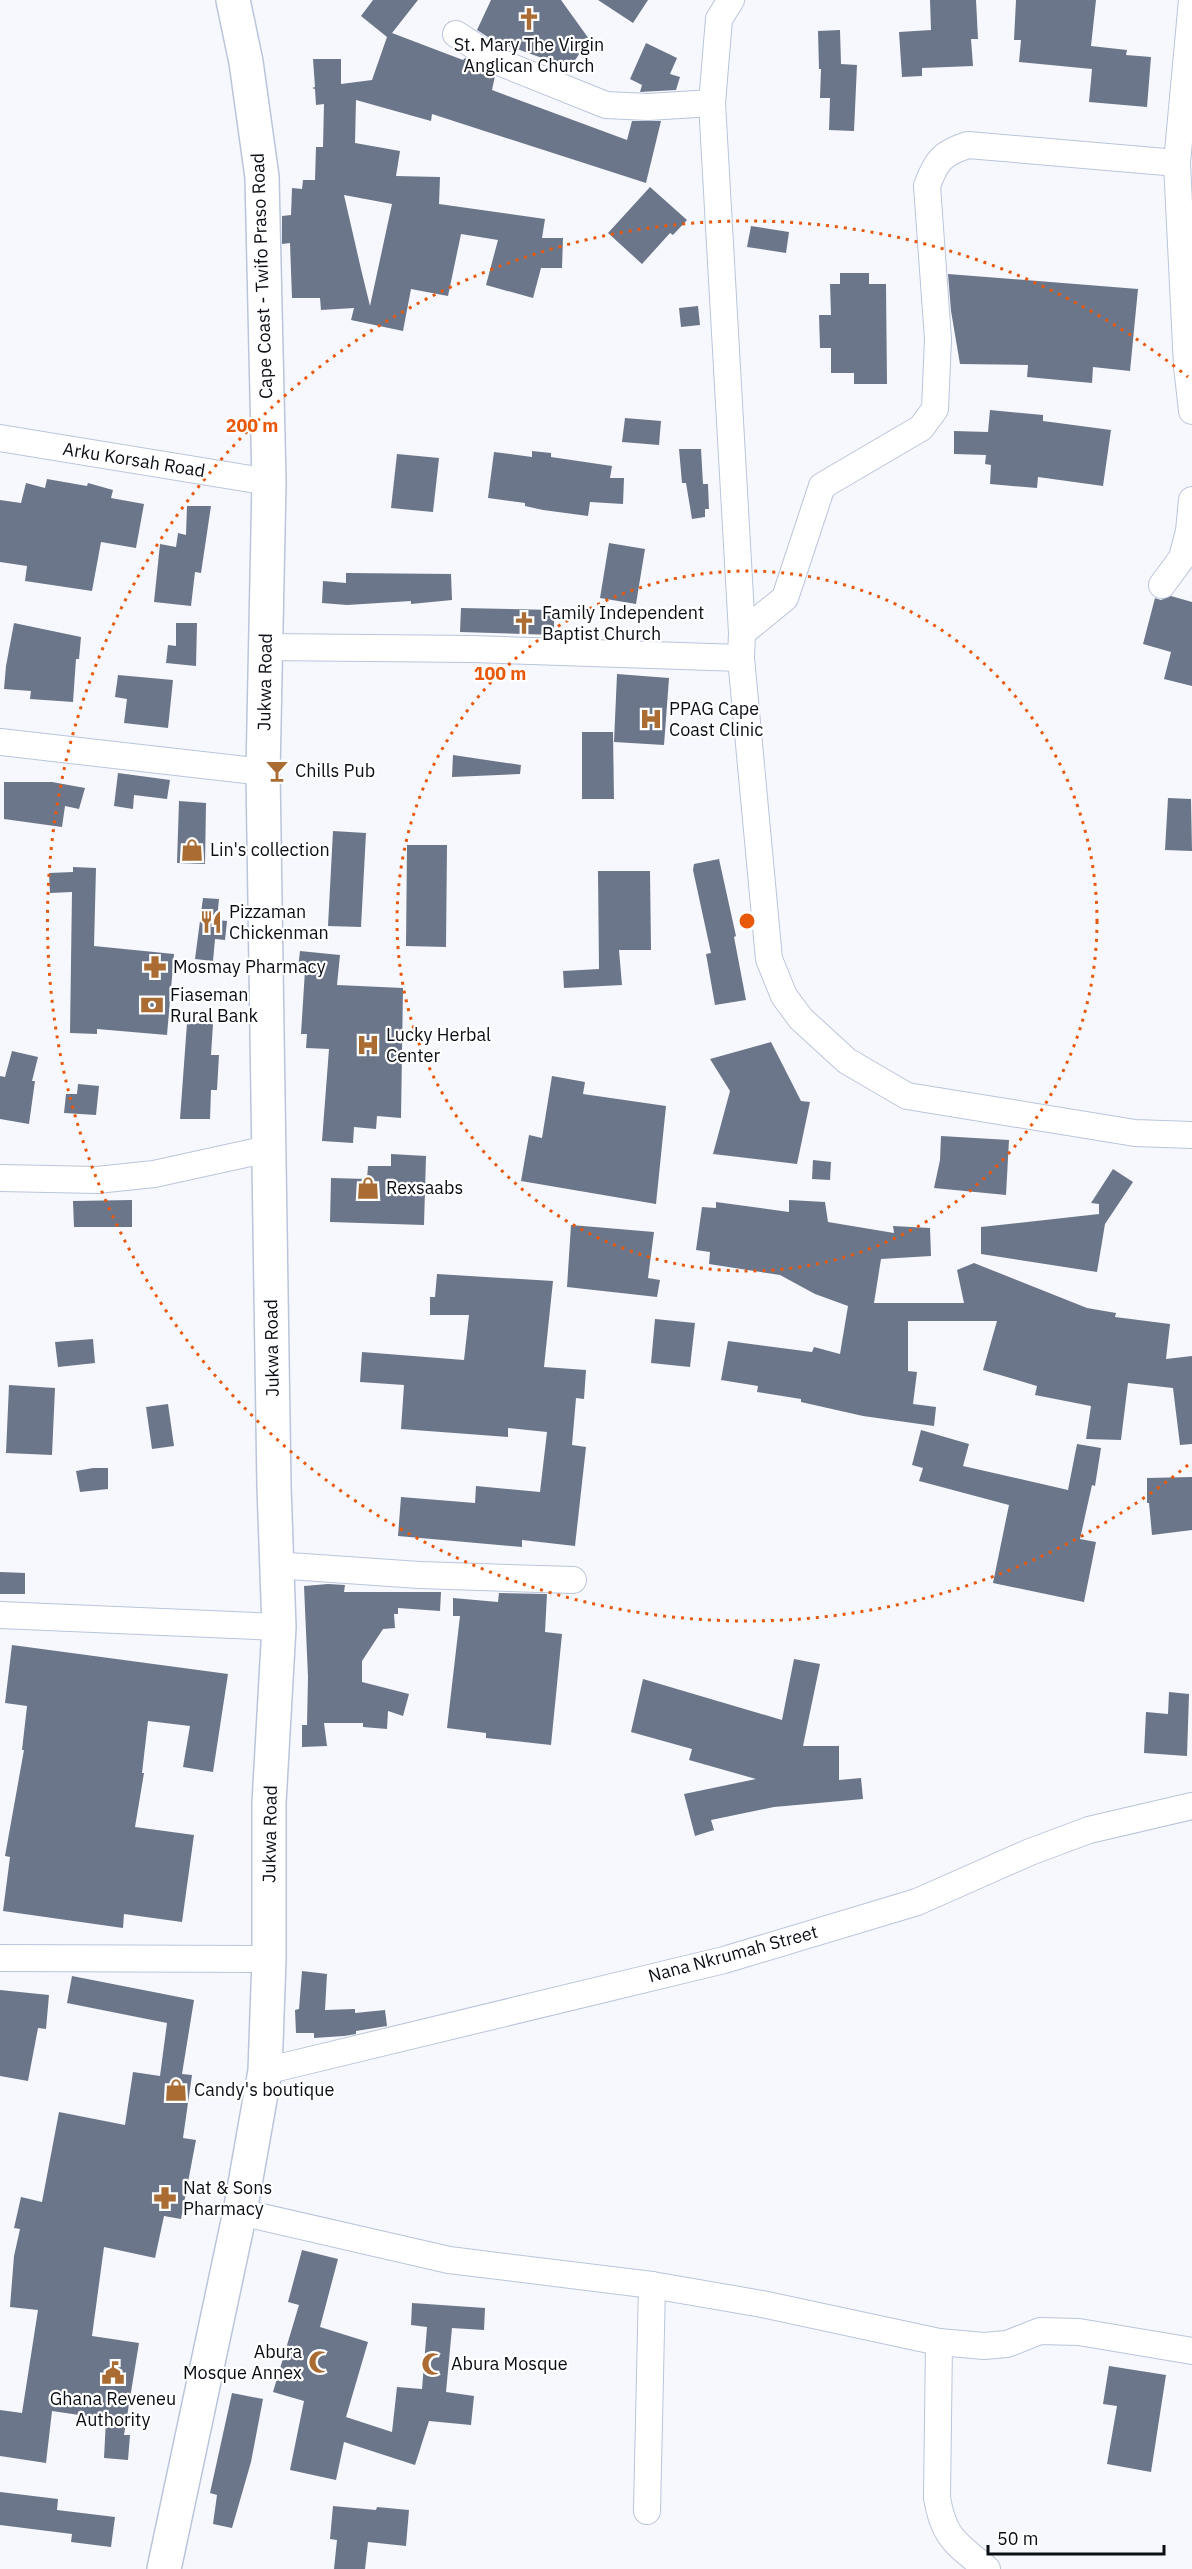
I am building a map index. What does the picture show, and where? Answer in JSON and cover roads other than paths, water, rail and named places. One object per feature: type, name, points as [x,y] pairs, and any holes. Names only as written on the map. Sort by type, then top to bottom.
[{"type":"main road","name":"Cape Coast - Twifo Praso Road","points":[[233,0],[246,62],[262,177],[269,482]]},
{"type":"main road","name":"Jukwa Road","points":[[240,2212],[265,2071],[269,1959],[269,1803],[279,1628],[268,1149],[263,772],[269,482]]},
{"type":"main road","points":[[164,2569],[240,2212]]},
{"type":"street","points":[[731,0],[719,19],[712,103],[742,645],[769,959],[784,996],[801,1019],[847,1060],[907,1096],[1135,1133],[1192,1136]]},
{"type":"street","points":[[1192,0],[1177,163],[1192,411]]},
{"type":"street","points":[[456,34],[499,62],[606,105],[648,107],[712,103]]},
{"type":"street","points":[[266,647],[472,649],[742,645],[785,598],[822,486],[921,428],[935,409],[938,339],[927,186],[934,167],[948,151],[968,145],[1177,163]]},
{"type":"street","name":"Arku Korsah Road","points":[[0,438],[269,482]]},
{"type":"street","points":[[1162,585],[1182,558],[1189,531],[1192,500]]},
{"type":"street","points":[[0,742],[263,772]]},
{"type":"street","points":[[0,1178],[97,1180],[154,1174],[268,1149]]},
{"type":"street","points":[[276,1565],[419,1575],[573,1580]]},
{"type":"street","points":[[0,1615],[279,1628]]},
{"type":"street","name":"Nana Nkrumah Street","points":[[265,2071],[724,1960],[917,1902],[1030,1852],[1089,1830],[1192,1806]]},
{"type":"street","points":[[0,1958],[269,1959]]},
{"type":"street","points":[[240,2212],[448,2260],[652,2285],[762,2304],[939,2342],[984,2346],[1007,2344],[1040,2331],[1079,2332],[1192,2351]]},
{"type":"street","points":[[647,2511],[652,2285]]},
{"type":"street","points":[[939,2342],[937,2498],[940,2519],[949,2537],[987,2569]]},
{"type":"place","name":"St. Mary The Virgin Anglican Church","points":[[529,19]]},
{"type":"place","name":"Family Independent Baptist Church","points":[[524,623]]},
{"type":"place","name":"PPAG Cape Coast Clinic","points":[[651,719]]},
{"type":"place","name":"Chills Pub","points":[[277,771]]},
{"type":"place","name":"Lin's collection","points":[[192,850]]},
{"type":"place","name":"Pizzaman Chickenman","points":[[211,922]]},
{"type":"place","name":"Mosmay Pharmacy","points":[[155,967]]},
{"type":"place","name":"Fiaseman Rural Bank","points":[[152,1005]]},
{"type":"place","name":"Lucky Herbal Center","points":[[368,1045]]},
{"type":"place","name":"Rexsaabs","points":[[368,1188]]},
{"type":"place","name":"Candy's boutique","points":[[176,2090]]},
{"type":"place","name":"Nat & Sons Pharmacy","points":[[165,2198]]},
{"type":"place","name":"Abura Mosque Annex","points":[[320,2362]]},
{"type":"place","name":"Abura Mosque","points":[[433,2364]]},
{"type":"place","name":"Ghana Reveneu Authority","points":[[113,2373]]}]
